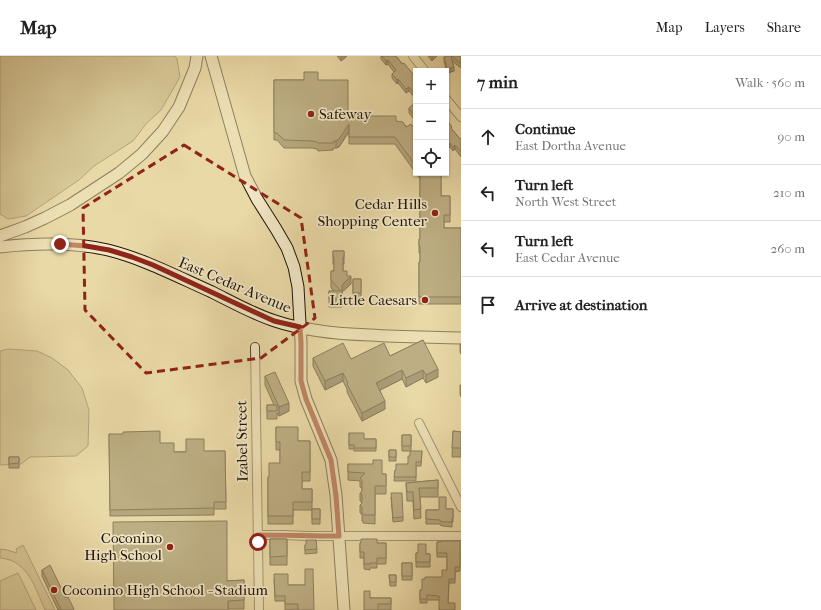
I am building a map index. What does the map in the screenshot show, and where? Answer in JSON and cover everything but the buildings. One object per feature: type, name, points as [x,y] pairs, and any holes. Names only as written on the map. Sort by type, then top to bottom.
[{"type":"street","points":[[0,236],[25,227],[70,205],[119,173],[142,154],[163,131],[179,107],[195,68],[197,56]]},
{"type":"street","points":[[211,56],[245,176],[256,199],[276,228],[287,248],[294,266],[298,287],[301,342],[301,381],[306,399],[331,460],[336,496],[344,610]]},
{"type":"street","points":[[413,56],[423,68]]},
{"type":"street","points":[[449,103],[461,117]]},
{"type":"street","name":"East Cedar Avenue","points":[[0,247],[60,244],[109,250],[153,265],[274,321],[300,327],[334,333],[461,338]]},
{"type":"street","name":"Izabel Street","points":[[255,347],[259,610]]},
{"type":"street","points":[[419,423],[461,507]]},
{"type":"street","points":[[258,535],[461,536]]},
{"type":"highlighted area","points":[[184,145],[301,218],[315,318],[261,358],[146,373],[85,310],[83,208]]},
{"type":"shaded area","points":[[0,56],[175,56],[177,59],[180,77],[161,110],[146,124],[133,141],[94,166],[79,180],[26,216],[8,219],[0,214]]},
{"type":"shaded area","points":[[8,349],[37,351],[52,358],[68,370],[82,388],[89,410],[88,446],[76,456],[30,457],[21,464],[0,465],[0,351]]},
{"type":"shaded area","points":[[23,545],[55,610],[45,610],[34,584],[24,570],[10,560],[0,558],[0,549],[17,553],[16,549]]},
{"type":"shaded area","points":[[18,573],[36,610],[0,610],[0,581]]},
{"type":"place","name":"Safeway","points":[[311,114]]},
{"type":"place","name":"Cedar Hills Shopping Center","points":[[435,213]]},
{"type":"place","name":"Little Caesars","points":[[425,300]]},
{"type":"place","name":"Coconino High School","points":[[170,547]]},
{"type":"place","name":"Coconino High School - Stadium","points":[[54,590]]},
{"type":"route","points":[[60,244],[109,250],[132,257],[153,265],[274,321],[300,327],[301,381],[306,399],[331,460],[336,496],[339,536],[258,535],[258,542]]}]
